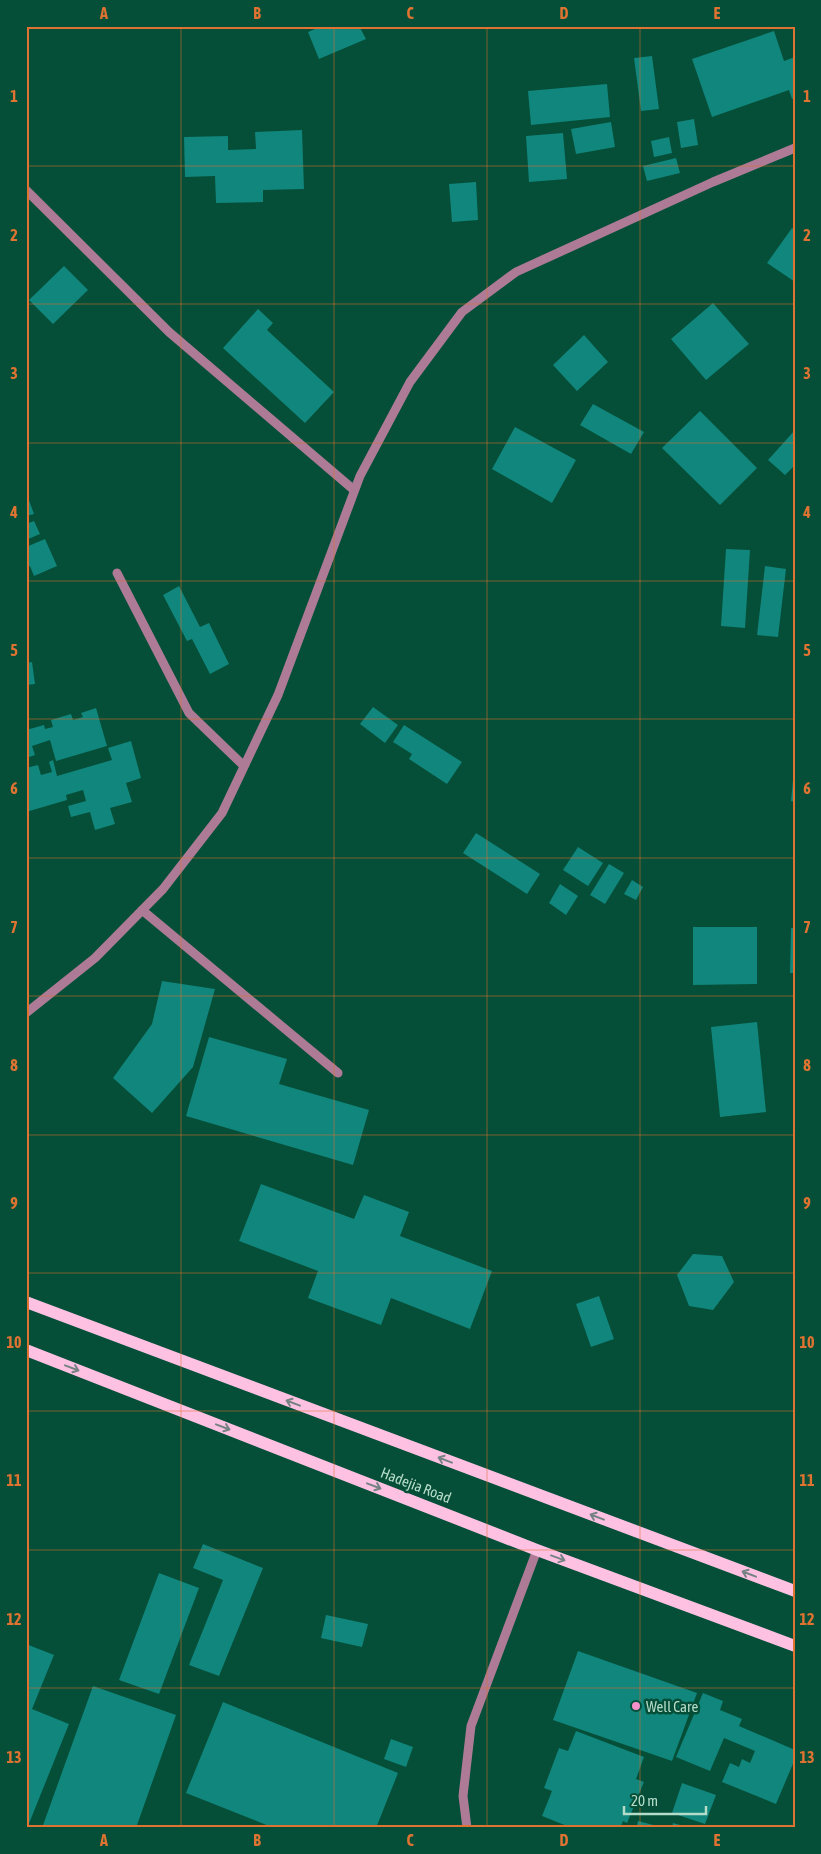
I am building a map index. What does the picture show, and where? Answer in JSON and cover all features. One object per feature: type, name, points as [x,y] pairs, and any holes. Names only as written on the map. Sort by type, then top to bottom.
[{"type":"main road","points":[[26,1302],[795,1591]]},
{"type":"main road","name":"Hadejia Road","points":[[26,1350],[537,1550],[795,1646]]},
{"type":"street","points":[[26,1013],[95,958],[163,889],[222,813],[278,695],[360,476],[410,382],[462,312],[516,272],[713,182],[795,148]]},
{"type":"street","points":[[26,190],[168,332],[354,490]]},
{"type":"street","points":[[117,574],[189,713],[244,766]]},
{"type":"street","points":[[142,910],[338,1073]]},
{"type":"street","points":[[467,1828],[463,1796],[471,1726],[537,1550]]},
{"type":"building","points":[[322,26],[359,26],[366,39],[319,59],[308,32]]},
{"type":"building","points":[[774,31],[784,61],[795,57],[795,98],[792,99],[789,90],[712,117],[692,59]]},
{"type":"building","points":[[652,56],[659,109],[641,111],[634,58]]},
{"type":"building","points":[[607,84],[610,117],[531,125],[528,91]]},
{"type":"building","points":[[694,119],[698,145],[681,148],[677,122]]},
{"type":"building","points":[[611,122],[615,147],[576,154],[571,129]]},
{"type":"building","points":[[302,130],[304,189],[263,190],[263,202],[216,203],[215,176],[185,177],[184,137],[228,136],[228,150],[256,149],[255,132]]},
{"type":"building","points":[[563,133],[567,179],[529,182],[526,136]]},
{"type":"building","points":[[669,137],[672,153],[654,157],[651,141]]},
{"type":"building","points":[[676,158],[680,173],[647,181],[643,166]]},
{"type":"building","points":[[476,182],[478,220],[452,222],[449,184]]},
{"type":"building","points":[[792,228],[795,230],[795,282],[767,263]]},
{"type":"building","points":[[64,266],[88,290],[53,324],[29,300]]},
{"type":"building","points":[[713,303],[749,344],[706,380],[671,339]]},
{"type":"building","points":[[258,309],[273,323],[267,330],[334,392],[305,423],[223,348]]},
{"type":"building","points":[[584,335],[608,362],[577,391],[553,365]]},
{"type":"building","points":[[593,404],[644,432],[631,454],[580,425]]},
{"type":"building","points":[[700,411],[757,468],[720,505],[662,448]]},
{"type":"building","points":[[515,427],[576,460],[552,503],[492,469]]},
{"type":"building","points":[[795,430],[795,465],[785,475],[768,460]]},
{"type":"building","points":[[26,492],[34,514],[26,516]]},
{"type":"building","points":[[34,521],[40,534],[26,540],[26,524]]},
{"type":"building","points":[[45,539],[57,566],[34,576],[30,566],[26,567],[26,547]]},
{"type":"building","points":[[726,549],[750,550],[745,628],[721,626]]},
{"type":"building","points":[[765,566],[786,569],[778,637],[757,635]]},
{"type":"building","points":[[179,586],[200,627],[209,623],[229,664],[210,674],[192,639],[187,641],[163,595]]},
{"type":"building","points":[[32,662],[35,684],[26,685],[26,663]]},
{"type":"building","points":[[373,707],[398,725],[385,743],[360,724]]},
{"type":"building","points":[[96,708],[107,746],[56,761],[50,740],[32,746],[35,755],[26,758],[26,730],[44,725],[45,729],[53,727],[51,720],[71,714],[73,720],[83,717],[81,713]]},
{"type":"building","points":[[404,725],[462,762],[447,784],[409,759],[412,754],[393,742]]},
{"type":"building","points":[[131,741],[141,778],[126,783],[132,802],[110,808],[115,824],[95,830],[90,812],[71,817],[68,806],[86,801],[83,790],[66,795],[67,800],[26,812],[26,768],[38,765],[41,775],[52,772],[49,762],[53,760],[57,776],[112,760],[108,748]]},
{"type":"building","points":[[793,780],[795,780],[795,802],[791,801]]},
{"type":"building","points":[[476,833],[540,874],[527,894],[463,853]]},
{"type":"building","points":[[578,847],[603,863],[588,886],[563,870]]},
{"type":"building","points":[[609,864],[624,873],[605,904],[590,895]]},
{"type":"building","points":[[632,880],[643,887],[636,900],[624,894]]},
{"type":"building","points":[[560,884],[578,896],[566,915],[549,903]]},
{"type":"building","points":[[693,927],[757,927],[757,984],[693,985]]},
{"type":"building","points":[[791,928],[795,928],[795,973],[790,973]]},
{"type":"building","points":[[162,981],[215,989],[193,1067],[152,1113],[113,1078],[152,1024]]},
{"type":"building","points":[[757,1022],[766,1112],[720,1117],[711,1027]]},
{"type":"building","points":[[209,1037],[287,1059],[279,1084],[369,1110],[353,1165],[186,1116]]},
{"type":"building","points":[[261,1184],[354,1219],[364,1195],[409,1212],[400,1236],[492,1271],[470,1329],[391,1298],[381,1325],[308,1298],[318,1271],[239,1241]]},
{"type":"building","points":[[693,1254],[722,1256],[734,1282],[713,1310],[689,1306],[677,1275]]},
{"type":"building","points":[[599,1296],[614,1339],[591,1347],[576,1304]]},
{"type":"building","points":[[203,1544],[263,1568],[219,1676],[189,1665],[223,1580],[193,1568]]},
{"type":"building","points":[[159,1573],[199,1588],[159,1694],[119,1680]]},
{"type":"building","points":[[326,1615],[368,1624],[362,1647],[321,1638]]},
{"type":"building","points":[[26,1644],[54,1655],[32,1709],[69,1724],[28,1826],[26,1825]]},
{"type":"building","points":[[578,1651],[697,1693],[672,1761],[553,1720]]},
{"type":"building","points":[[93,1686],[176,1715],[136,1828],[125,1826],[124,1828],[42,1828]]},
{"type":"building","points":[[703,1693],[723,1701],[720,1710],[742,1719],[739,1726],[795,1750],[795,1759],[776,1804],[722,1782],[730,1763],[739,1767],[742,1759],[750,1763],[755,1751],[724,1738],[710,1771],[676,1757]]},
{"type":"building","points":[[223,1702],[398,1773],[376,1828],[274,1828],[186,1793]]},
{"type":"building","points":[[576,1731],[644,1757],[636,1779],[644,1782],[627,1823],[623,1821],[620,1828],[566,1828],[567,1826],[542,1816],[552,1791],[544,1788],[559,1748],[568,1751]]},
{"type":"building","points":[[391,1739],[413,1747],[406,1767],[384,1759]]},
{"type":"building","points":[[682,1783],[716,1795],[705,1824],[672,1813]]},
{"type":"building","points":[[638,1821],[661,1827],[661,1828],[636,1828]]},
{"type":"building","points":[[673,1823],[687,1827],[687,1828],[672,1828]]},
{"type":"place","name":"Well Care","points":[[636,1706]]}]
